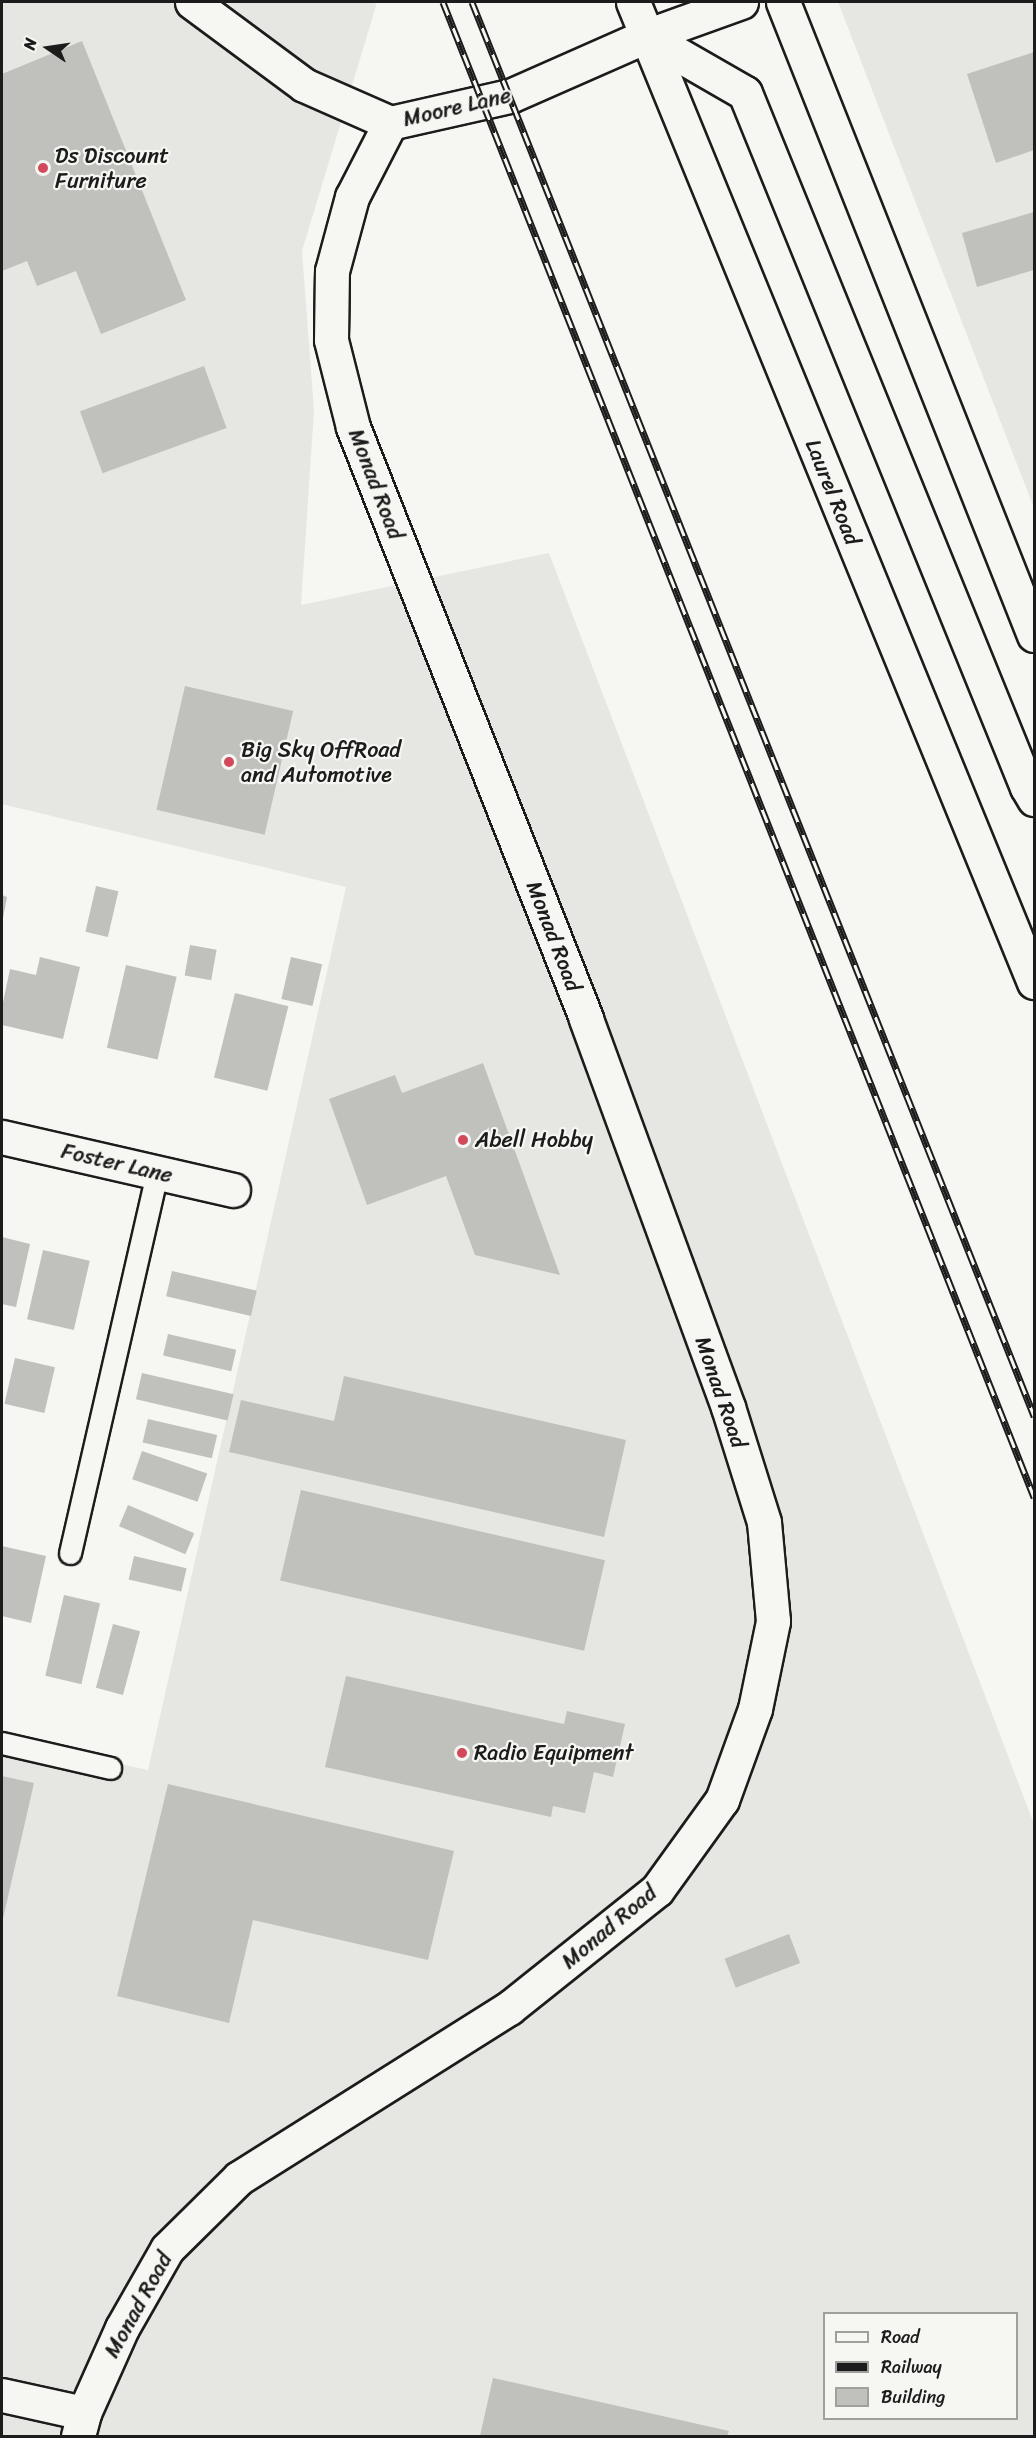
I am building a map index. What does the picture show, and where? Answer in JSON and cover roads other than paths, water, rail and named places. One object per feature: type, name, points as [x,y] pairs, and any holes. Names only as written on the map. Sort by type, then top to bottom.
[{"type":"street","name":"Moore Lane","points":[[192,2],[304,85],[390,123],[510,96],[646,36],[741,2]]},
{"type":"street","name":"Laurel Road","points":[[633,2],[1035,982]]},
{"type":"street","points":[[783,2],[1028,604],[1035,635]]},
{"type":"street","points":[[646,36],[745,93],[1022,776],[1035,799]]},
{"type":"street","name":"Monad Road","points":[[81,2425],[122,2328],[166,2249],[239,2178],[509,2008],[657,1890],[723,1800],[755,1709],[772,1621],[764,1522],[728,1407],[586,1018],[353,427],[332,340],[332,271],[352,197],[390,123]]},
{"type":"street","name":"Foster Lane","points":[[2,1137],[232,1190]]},
{"type":"street","points":[[2,2395],[81,2425]]},
{"type":"lane","points":[[70,1553],[157,1172]]},
{"type":"lane","points":[[2,1743],[110,1768]]},
{"type":"railway","points":[[443,2],[1034,1497]]},
{"type":"railway","points":[[472,2],[1034,1416]]},
{"type":"place","name":"Ds Discount Furniture","points":[[43,168]]},
{"type":"place","name":"Big Sky OffRoad and Automotive","points":[[229,762]]},
{"type":"place","name":"Abell Hobby","points":[[463,1140]]},
{"type":"place","name":"Radio Equipment","points":[[462,1753]]}]
